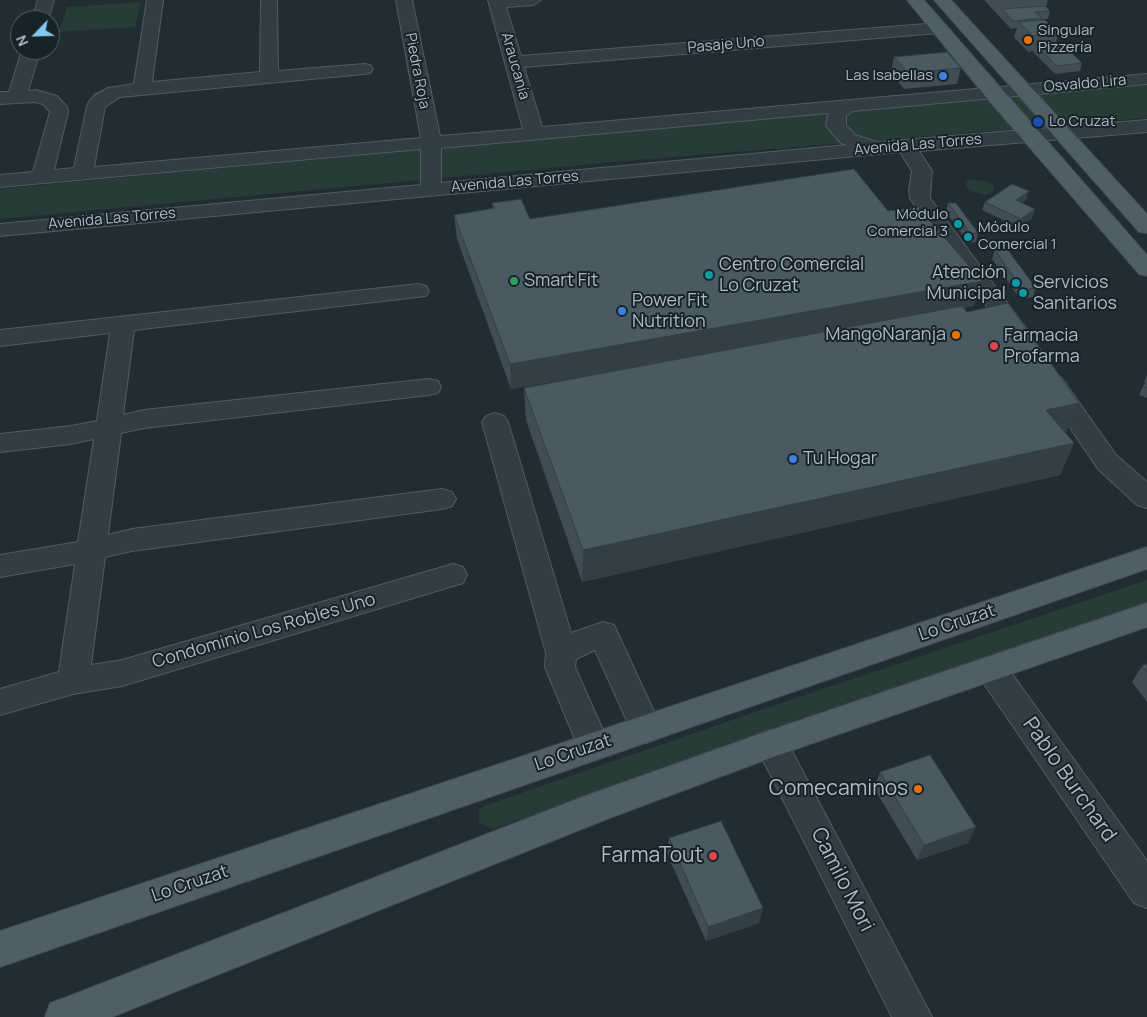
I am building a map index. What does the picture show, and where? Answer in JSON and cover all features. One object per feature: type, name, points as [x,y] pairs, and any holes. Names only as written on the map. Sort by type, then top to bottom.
[{"type":"main road","points":[[916,0],[993,93],[1147,269]]},
{"type":"main road","points":[[942,0],[1147,226]]},
{"type":"main road","name":"Lo Cruzat","points":[[0,949],[1147,558]]},
{"type":"main road","points":[[64,1017],[596,807],[771,744],[1147,615]]},
{"type":"street","points":[[142,88],[155,0]]},
{"type":"street","points":[[269,77],[270,0]]},
{"type":"street","name":"Piedra Roja","points":[[404,0],[431,142],[431,189]]},
{"type":"street","points":[[496,1],[533,0]]},
{"type":"street","name":"Araucanía","points":[[496,1],[534,132]]},
{"type":"street","name":"Pasaje Uno","points":[[514,62],[939,28]]},
{"type":"street","points":[[26,60],[8,97],[44,98],[58,107],[59,112],[42,177]]},
{"type":"street","points":[[83,173],[98,102],[115,92],[364,69]]},
{"type":"street","name":"Osvaldo Lira","points":[[1023,90],[1147,79]]},
{"type":"street","points":[[0,181],[1023,90]]},
{"type":"street","points":[[847,106],[838,112],[835,119],[839,131],[857,143],[879,148]]},
{"type":"street","points":[[1064,133],[1147,126]]},
{"type":"street","name":"Avenida Las Torres","points":[[0,230],[879,148],[1064,133]]},
{"type":"street","points":[[906,146],[922,171],[919,189],[920,198],[926,208],[1107,462],[1147,498]]},
{"type":"street","points":[[0,338],[152,319],[418,291]]},
{"type":"street","points":[[73,681],[123,324]]},
{"type":"street","points":[[0,443],[71,435],[144,419],[429,387]]},
{"type":"street","points":[[495,422],[562,653],[560,667],[594,746]]},
{"type":"street","points":[[0,566],[51,559],[132,540],[442,499]]},
{"type":"street","name":"Condominio Los Robles Uno","points":[[0,702],[73,681],[122,672],[454,575]]},
{"type":"street","points":[[562,653],[571,646],[604,634],[646,728]]},
{"type":"street","name":"Pablo Burchard","points":[[991,669],[1147,892]]},
{"type":"street","name":"Camilo Mori","points":[[771,744],[913,1017]]},
{"type":"green space","points":[[141,2],[135,27],[60,32],[67,7]]},
{"type":"green space","points":[[1147,82],[1147,118],[614,162],[0,219],[0,189]]},
{"type":"green space","points":[[969,180],[987,181],[994,186],[994,191],[984,195],[970,191],[965,184]]},
{"type":"green space","points":[[1147,580],[1147,602],[493,829],[479,822],[479,810],[487,805],[755,712]]},
{"type":"building","points":[[1045,6],[1050,11],[1035,12],[1042,18],[1013,21],[1002,9]]},
{"type":"building","points":[[1045,20],[1059,34],[1033,36],[1019,22]]},
{"type":"building","points":[[1061,43],[1082,63],[1057,66],[1036,45]]},
{"type":"building","points":[[947,52],[961,68],[908,73],[894,57]]},
{"type":"building","name":"Centro Comercial Lo Cruzat","points":[[854,169],[888,211],[918,207],[982,281],[510,364],[454,215],[495,208],[492,203],[521,199],[530,219]]},
{"type":"building","points":[[1012,184],[1029,191],[1016,200],[1035,209],[1021,219],[985,202]]},
{"type":"building","points":[[948,203],[956,203],[978,233],[971,234]]},
{"type":"building","points":[[1007,249],[1036,288],[1023,290],[995,250]]},
{"type":"building","name":"Tu Hogar","points":[[1008,303],[1079,403],[1046,410],[1074,443],[583,550],[524,388],[962,306],[967,312]]},
{"type":"building","points":[[1147,664],[1147,672],[1142,666]]},
{"type":"building","points":[[930,755],[976,827],[924,845],[880,772]]},
{"type":"building","points":[[721,821],[763,908],[708,927],[669,838]]},
{"type":"place","name":"Singular Pizzería","points":[[1028,40]]},
{"type":"place","name":"Las Isabellas","points":[[943,76]]},
{"type":"place","name":"Lo Cruzat","points":[[1038,122]]},
{"type":"place","name":"Módulo Comercial 3","points":[[958,224]]},
{"type":"place","name":"Módulo Comercial 1","points":[[968,237]]},
{"type":"place","name":"Centro Comercial Lo Cruzat","points":[[709,275]]},
{"type":"place","name":"Smart Fit","points":[[514,281]]},
{"type":"place","name":"Atención Municipal","points":[[1016,283]]},
{"type":"place","name":"Servicios Sanitarios","points":[[1023,293]]},
{"type":"place","name":"Power Fit Nutrition","points":[[622,311]]},
{"type":"place","name":"MangoNaranja","points":[[956,335]]},
{"type":"place","name":"Farmacia Profarma","points":[[994,346]]},
{"type":"place","name":"Tu Hogar","points":[[793,459]]},
{"type":"place","name":"Comecaminos","points":[[918,789]]},
{"type":"place","name":"FarmaTout","points":[[713,856]]}]
